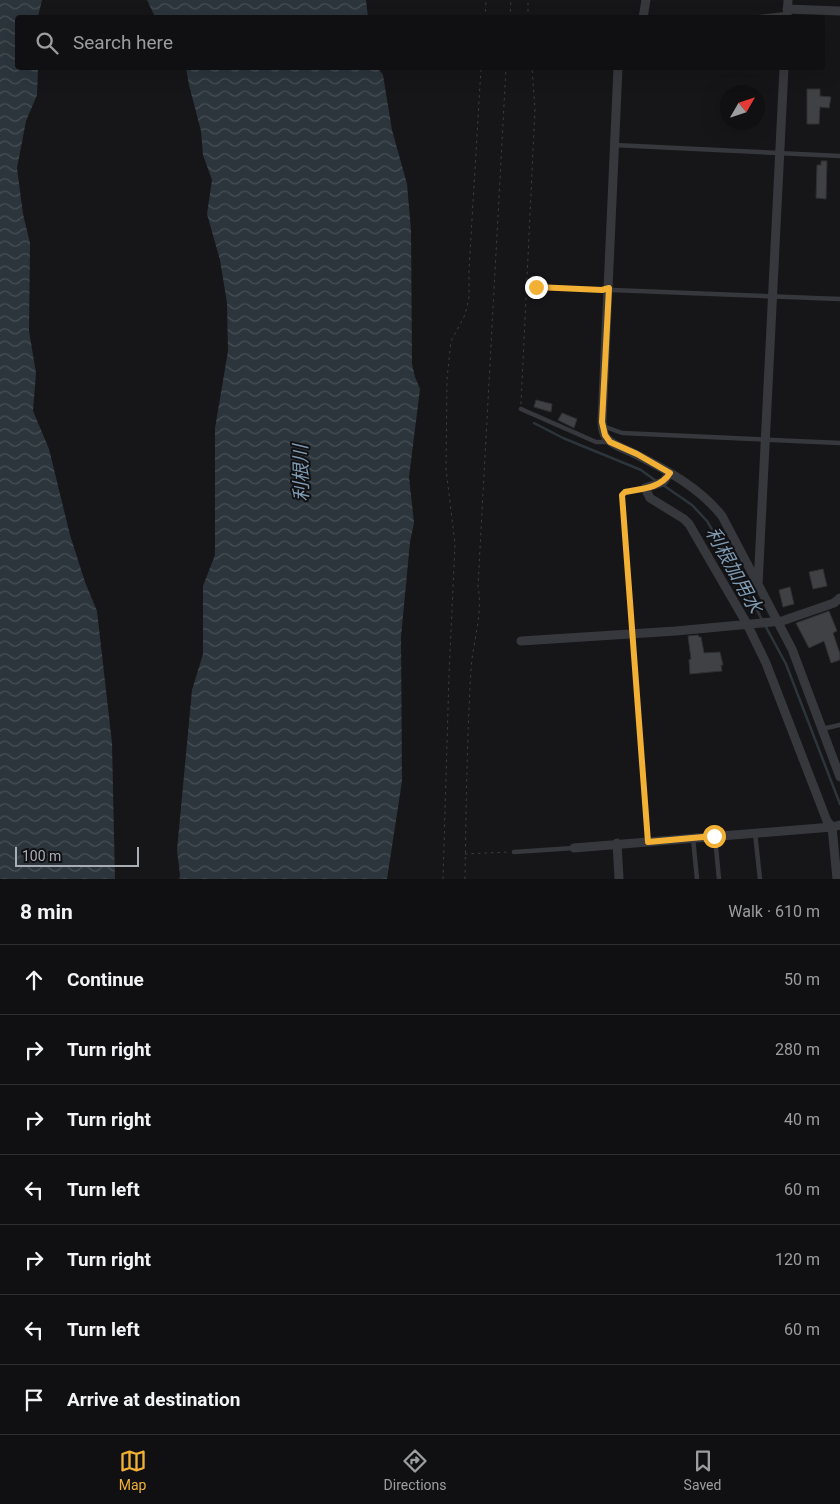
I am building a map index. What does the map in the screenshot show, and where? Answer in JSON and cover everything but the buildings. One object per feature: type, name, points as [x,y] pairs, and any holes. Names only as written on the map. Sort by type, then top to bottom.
[{"type":"street","points":[[644,15],[646,0]]},
{"type":"street","points":[[787,10],[840,12]]},
{"type":"street","points":[[618,70],[602,426],[610,442],[637,454],[685,481],[713,505],[722,516],[792,649],[840,777]]},
{"type":"street","points":[[758,586],[784,70]]},
{"type":"street","points":[[670,473],[663,482],[645,488],[650,498],[689,524],[747,624],[766,663],[827,821],[836,826]]},
{"type":"street","points":[[521,641],[633,634],[782,621],[834,602],[840,598]]},
{"type":"street","points":[[574,848],[836,826]]},
{"type":"street","points":[[836,826],[837,879]]},
{"type":"street","points":[[617,843],[619,879]]},
{"type":"lane","points":[[765,15],[787,10]]},
{"type":"lane","points":[[614,145],[840,156]]},
{"type":"lane","points":[[536,287],[602,290],[609,288],[840,299]]},
{"type":"lane","points":[[520,409],[596,442],[610,442]]},
{"type":"lane","points":[[602,426],[622,433],[840,443]]},
{"type":"lane","points":[[645,488],[625,492],[622,495],[648,842]]},
{"type":"lane","points":[[822,729],[840,725]]},
{"type":"lane","points":[[755,833],[760,879]]},
{"type":"lane","points":[[714,836],[719,879]]},
{"type":"lane","points":[[693,838],[697,879]]},
{"type":"lane","points":[[514,852],[574,848]]},
{"type":"path","points":[[485,15],[486,0]]},
{"type":"path","points":[[510,15],[511,0]]},
{"type":"path","points":[[528,0],[528,15]]},
{"type":"path","points":[[443,879],[449,685],[456,544],[446,469],[447,379],[450,341],[464,317],[469,297],[469,260],[481,70]]},
{"type":"path","points":[[464,879],[472,648],[477,635],[480,600],[478,586],[495,300],[506,70]]},
{"type":"path","points":[[520,409],[535,109],[532,70]]},
{"type":"path","points":[[465,854],[514,852]]},
{"type":"water","points":[[0,0],[42,0],[38,15],[15,15],[15,70],[38,70],[37,95],[26,121],[17,168],[23,214],[30,243],[29,331],[36,373],[33,411],[49,449],[70,535],[85,582],[97,611],[112,743],[115,879],[0,879]]},
{"type":"water","points":[[147,0],[366,0],[368,15],[154,15]]},
{"type":"water","name":"利根川","points":[[186,70],[379,70],[383,75],[392,130],[407,184],[411,230],[412,364],[420,389],[409,477],[414,523],[410,542],[401,637],[402,781],[387,879],[179,879],[177,850],[192,690],[203,654],[203,586],[215,555],[215,428],[228,351],[227,303],[220,260],[207,214],[212,180],[203,155],[201,131]]},
{"type":"waterway","name":"利根加用水","points":[[534,423],[563,438],[641,470],[656,481]]},
{"type":"waterway","name":"利根加用水","points":[[663,485],[692,505],[707,521],[725,551],[786,664],[840,804]]},
{"type":"route","points":[[536,287],[602,290],[609,288],[602,426],[610,442],[637,454],[670,473],[663,482],[625,492],[622,495],[648,842],[714,836]]}]
